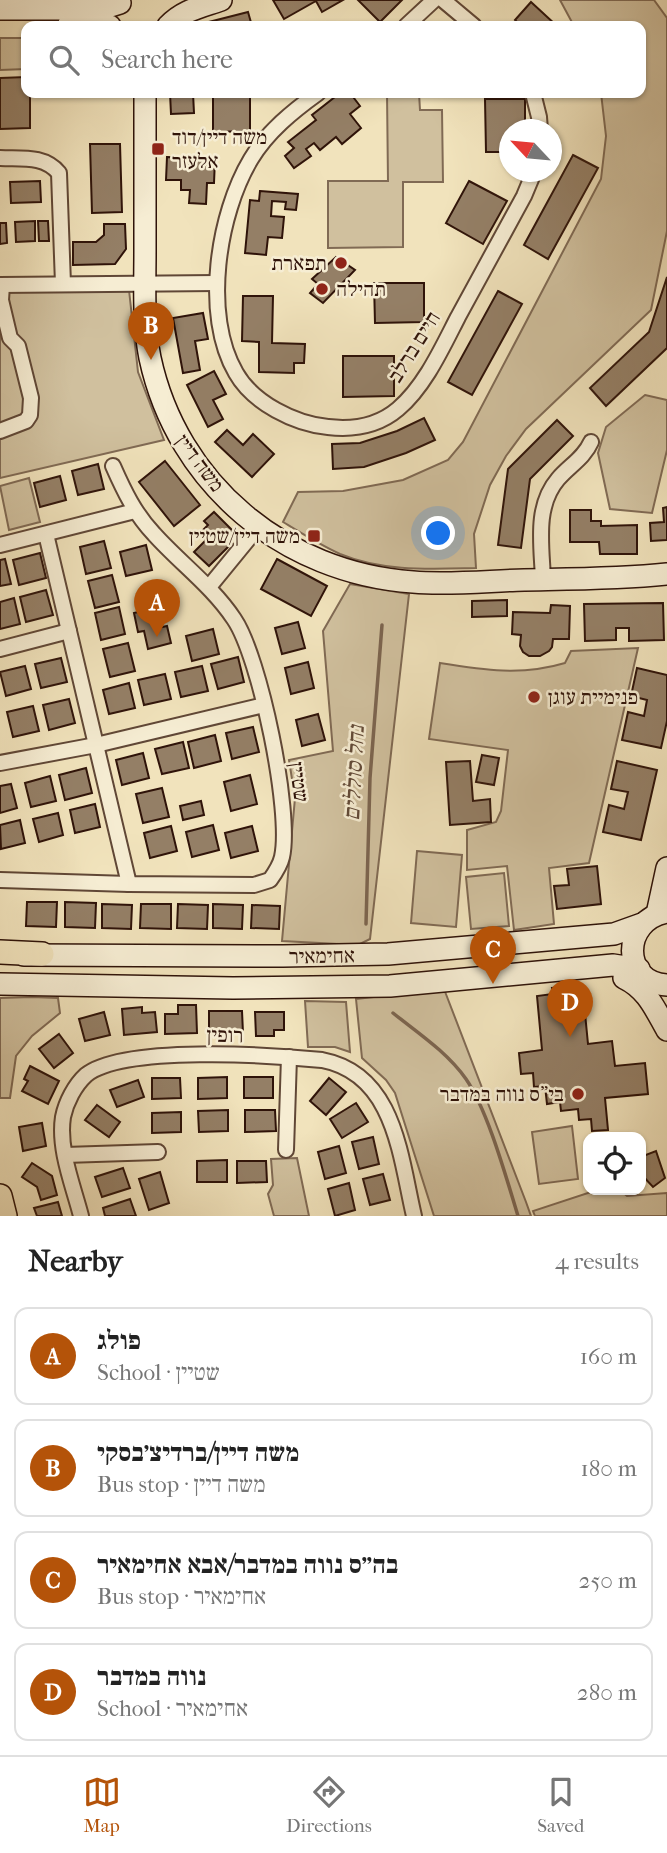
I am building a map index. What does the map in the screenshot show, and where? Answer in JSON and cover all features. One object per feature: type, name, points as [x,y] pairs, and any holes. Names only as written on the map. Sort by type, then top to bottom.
[{"type":"main road","points":[[0,952],[42,954]]},
{"type":"main road","points":[[0,1196],[5,1216]]},
{"type":"street","points":[[169,0],[172,9],[169,21]]},
{"type":"street","points":[[173,21],[188,10],[221,0]]},
{"type":"street","points":[[411,21],[434,0]]},
{"type":"street","points":[[443,0],[468,21]]},
{"type":"street","points":[[0,9],[101,9],[121,1],[120,21]]},
{"type":"street","points":[[0,23],[21,23]]},
{"type":"street","name":"משה דיין","points":[[145,98],[145,283],[149,354],[156,383],[182,445],[223,495],[259,526],[301,552],[371,576],[414,583],[625,578],[663,580]]},
{"type":"street","name":"חיים ברלב","points":[[312,98],[276,127],[251,159],[238,183],[230,206],[216,283],[220,327],[237,375],[253,392],[288,416],[315,426],[344,428],[373,424],[400,408],[436,359],[529,182]]},
{"type":"street","points":[[534,98],[539,119]]},
{"type":"street","points":[[0,158],[44,160],[52,164],[59,173],[63,284]]},
{"type":"street","points":[[0,431],[26,421],[30,415],[31,398],[18,346],[10,338],[1,300],[1,285],[216,283]]},
{"type":"street","points":[[543,580],[541,522],[548,495],[558,479],[586,453],[591,442]]},
{"type":"street","name":"שטיין","points":[[0,880],[254,885],[270,880],[283,855],[281,795],[264,705],[249,645],[234,619],[209,587],[153,534],[135,511],[126,498],[113,466]]},
{"type":"street","points":[[0,545],[135,511]]},
{"type":"street","points":[[209,587],[259,526]]},
{"type":"street","points":[[46,534],[129,884]]},
{"type":"street","points":[[0,649],[69,631]]},
{"type":"street","points":[[0,763],[96,745],[264,705]]},
{"type":"street","points":[[667,868],[655,917],[636,932],[632,951],[652,978],[667,1024]]},
{"type":"street","name":"אחימאיר","points":[[0,958],[42,954],[388,954],[614,934],[655,917]]},
{"type":"street","name":"אחימאיר","points":[[0,984],[233,988],[390,986],[620,965],[652,978]]},
{"type":"street","points":[[589,967],[614,973],[637,985],[649,997],[667,1030]]},
{"type":"street","name":"רופין","points":[[81,1216],[65,1155],[63,1116],[74,1089],[86,1075],[102,1066],[142,1056],[289,1057],[337,1063],[361,1076],[380,1097],[388,1114],[414,1216]]},
{"type":"street","points":[[286,1150],[289,1057]]},
{"type":"street","points":[[65,1155],[158,1152]]},
{"type":"shaded area","points":[[560,0],[654,0],[667,18],[667,231],[651,310],[526,429],[506,456],[490,485],[474,534],[476,568],[390,567],[340,554],[283,522],[298,492],[343,491],[403,480],[448,460],[463,442],[601,179],[606,136],[602,98],[646,98],[646,21],[571,21]]},
{"type":"shaded area","points":[[0,38],[21,38],[21,69],[0,70]]},
{"type":"shaded area","points":[[387,98],[419,98],[420,110],[442,110],[443,182],[403,182],[403,247],[328,248],[328,181],[388,181]]},
{"type":"shaded area","points":[[129,290],[138,372],[164,440],[0,478],[0,292]]},
{"type":"shaded area","points":[[645,395],[667,400],[667,450],[652,513],[610,509],[598,453],[606,427]]},
{"type":"shaded area","points":[[29,478],[40,522],[9,530],[0,486]]},
{"type":"shaded area","points":[[350,584],[409,594],[370,939],[358,945],[282,941],[295,798],[289,760],[333,751],[323,631]]},
{"type":"shaded area","points":[[638,648],[589,863],[549,868],[554,924],[514,930],[507,866],[467,870],[467,830],[496,822],[501,811],[508,750],[429,739],[440,663],[487,670],[518,671],[565,663],[571,651]]},
{"type":"shaded area","points":[[417,851],[462,855],[456,927],[411,923]]},
{"type":"shaded area","points":[[504,873],[509,926],[471,929],[466,877]]},
{"type":"shaded area","points":[[444,989],[531,1216],[434,1216],[395,1093],[386,1080],[362,1058],[356,999]]},
{"type":"shaded area","points":[[0,998],[58,998],[60,1013],[32,1036],[16,1056],[10,1098],[0,1098]]},
{"type":"shaded area","points":[[305,1001],[346,1002],[350,1052],[335,1047],[308,1047]]},
{"type":"shaded area","points":[[572,1126],[578,1179],[539,1184],[532,1132]]},
{"type":"shaded area","points":[[297,1158],[309,1216],[274,1216],[268,1194],[273,1185],[271,1159]]},
{"type":"shaded area","points":[[667,1193],[667,1216],[535,1216],[533,1211],[583,1195],[627,1196]]},
{"type":"building","points":[[273,0],[343,0],[322,12],[316,1],[284,19]]},
{"type":"building","points":[[358,0],[402,0],[381,21]]},
{"type":"building","points":[[531,2],[552,21],[516,21]]},
{"type":"building","points":[[248,12],[251,21],[213,21]]},
{"type":"building","points":[[21,77],[21,98],[30,98],[30,128],[0,129],[0,78]]},
{"type":"building","points":[[170,98],[193,98],[194,113],[171,114]]},
{"type":"building","points":[[213,98],[250,98],[250,131],[213,132]]},
{"type":"building","points":[[334,98],[354,98],[360,106],[350,114],[361,128],[342,144],[336,137],[320,150],[314,143],[306,149],[311,156],[294,168],[285,156],[294,148],[288,142],[316,120],[312,115]]},
{"type":"building","points":[[485,99],[525,99],[525,119],[499,119],[499,152],[486,152]]},
{"type":"building","points":[[90,144],[120,144],[122,212],[92,213]]},
{"type":"building","points":[[573,155],[598,168],[548,259],[524,245],[558,182],[562,182],[562,175]]},
{"type":"building","points":[[167,157],[215,159],[214,183],[207,183],[206,204],[189,203],[190,190],[181,190],[181,180],[166,180]]},
{"type":"building","points":[[40,181],[41,202],[11,203],[10,182]]},
{"type":"building","points":[[469,181],[507,201],[483,244],[446,223]]},
{"type":"building","points":[[260,191],[298,194],[296,210],[285,209],[286,202],[272,201],[271,216],[284,217],[282,238],[268,237],[266,255],[245,253],[250,200],[259,201]]},
{"type":"building","points":[[35,221],[35,241],[16,242],[15,222]]},
{"type":"building","points":[[38,221],[48,221],[49,241],[39,241]]},
{"type":"building","points":[[0,223],[6,223],[7,243],[0,244]]},
{"type":"building","points":[[104,224],[125,224],[126,249],[115,264],[73,265],[73,242],[96,242],[104,235]]},
{"type":"building","points":[[336,257],[355,270],[323,303],[310,293],[318,284],[312,279]]},
{"type":"building","points":[[667,277],[667,348],[606,406],[590,388],[649,332]]},
{"type":"building","points":[[374,283],[424,283],[424,322],[375,323]]},
{"type":"building","points":[[498,291],[522,304],[472,395],[448,382]]},
{"type":"building","points":[[243,296],[273,296],[272,343],[305,344],[304,363],[294,363],[294,373],[259,372],[259,342],[242,341]]},
{"type":"building","points":[[203,313],[208,339],[195,341],[200,370],[183,373],[173,318]]},
{"type":"building","points":[[343,356],[394,356],[394,396],[343,397]]},
{"type":"building","points":[[214,371],[226,394],[213,400],[223,419],[208,427],[187,385]]},
{"type":"building","points":[[424,418],[435,440],[364,467],[333,469],[332,444],[360,443],[397,431]]},
{"type":"building","points":[[557,420],[573,436],[530,479],[521,548],[498,545],[508,469]]},
{"type":"building","points":[[227,430],[243,445],[253,434],[274,454],[252,477],[215,442]]},
{"type":"building","points":[[165,461],[200,505],[174,526],[139,482]]},
{"type":"building","points":[[98,464],[104,489],[78,495],[72,471]]},
{"type":"building","points":[[60,476],[66,500],[40,507],[34,483]]},
{"type":"building","points":[[667,507],[667,540],[651,541],[650,523],[664,522],[663,508]]},
{"type":"building","points":[[570,510],[591,510],[591,521],[601,521],[601,526],[637,525],[637,554],[600,554],[599,542],[570,542]]},
{"type":"building","points":[[214,512],[233,531],[226,538],[232,543],[209,566],[194,552],[206,540],[200,533],[208,525],[204,521]]},
{"type":"building","points":[[104,541],[111,568],[86,574],[80,547]]},
{"type":"building","points":[[146,545],[152,570],[126,576],[120,552]]},
{"type":"building","points":[[40,553],[46,578],[19,585],[13,560]]},
{"type":"building","points":[[5,559],[11,584],[0,586],[0,560]]},
{"type":"building","points":[[277,559],[327,586],[311,616],[261,589]]},
{"type":"building","points":[[112,575],[119,602],[95,608],[88,581]]},
{"type":"building","points":[[46,590],[53,615],[26,622],[20,597]]},
{"type":"building","points":[[14,598],[20,624],[0,629],[0,602]]},
{"type":"building","points":[[507,600],[507,616],[472,617],[472,601]]},
{"type":"building","points":[[663,603],[664,640],[629,641],[629,628],[616,628],[616,640],[585,641],[584,604]]},
{"type":"building","points":[[551,605],[570,606],[569,639],[553,639],[549,651],[540,656],[529,656],[520,646],[521,635],[512,634],[513,612],[550,613]]},
{"type":"building","points":[[119,607],[125,634],[101,640],[95,613]]},
{"type":"building","points":[[154,608],[158,628],[167,626],[171,643],[148,649],[144,631],[138,632],[134,613]]},
{"type":"building","points":[[298,622],[305,648],[282,654],[275,628]]},
{"type":"building","points":[[213,629],[219,654],[192,661],[186,636]]},
{"type":"building","points":[[128,643],[135,671],[110,677],[103,649]]},
{"type":"building","points":[[238,657],[244,682],[218,689],[211,664]]},
{"type":"building","points":[[61,658],[67,682],[41,688],[35,664]]},
{"type":"building","points":[[308,662],[314,688],[291,694],[285,668]]},
{"type":"building","points":[[25,666],[31,689],[6,696],[0,672]]},
{"type":"building","points":[[202,666],[208,691],[181,697],[175,672]]},
{"type":"building","points":[[637,668],[667,675],[667,721],[661,748],[622,740],[628,712],[644,716],[647,700],[631,696]]},
{"type":"building","points":[[165,674],[171,699],[144,705],[138,680]]},
{"type":"building","points":[[129,683],[135,708],[109,714],[103,690]]},
{"type":"building","points":[[69,699],[75,723],[49,730],[43,705]]},
{"type":"building","points":[[33,706],[39,731],[13,737],[7,712]]},
{"type":"building","points":[[318,714],[325,740],[302,746],[296,720]]},
{"type":"building","points":[[253,727],[259,752],[232,759],[226,733]]},
{"type":"building","points":[[215,735],[221,761],[194,768],[188,742]]},
{"type":"building","points":[[183,742],[189,768],[162,774],[155,749]]},
{"type":"building","points":[[143,753],[149,778],[122,785],[116,760]]},
{"type":"building","points":[[482,755],[499,758],[494,785],[476,782]]},
{"type":"building","points":[[470,761],[473,801],[490,799],[491,822],[450,825],[446,762]]},
{"type":"building","points":[[617,761],[657,770],[641,840],[603,832],[609,805],[624,809],[628,792],[611,789]]},
{"type":"building","points":[[86,768],[92,793],[65,800],[59,775]]},
{"type":"building","points":[[250,775],[257,804],[231,811],[224,782]]},
{"type":"building","points":[[50,776],[56,801],[31,807],[25,783]]},
{"type":"building","points":[[11,784],[17,808],[0,813],[0,786]]},
{"type":"building","points":[[162,788],[169,817],[143,823],[136,794]]},
{"type":"building","points":[[201,801],[204,815],[183,820],[180,806]]},
{"type":"building","points":[[95,804],[100,827],[75,833],[70,810]]},
{"type":"building","points":[[58,813],[63,835],[39,842],[33,819]]},
{"type":"building","points":[[20,820],[25,843],[1,849],[0,825]]},
{"type":"building","points":[[213,825],[219,850],[192,857],[186,832]]},
{"type":"building","points":[[171,826],[177,851],[150,858],[144,833]]},
{"type":"building","points":[[252,826],[258,851],[231,858],[225,833]]},
{"type":"building","points":[[597,866],[601,904],[557,909],[554,886],[569,885],[567,869]]},
{"type":"building","points":[[27,902],[57,902],[56,927],[26,926]]},
{"type":"building","points":[[65,902],[96,903],[95,928],[65,927]]},
{"type":"building","points":[[102,904],[132,905],[131,929],[102,928]]},
{"type":"building","points":[[141,904],[171,904],[171,929],[140,928]]},
{"type":"building","points":[[178,904],[208,905],[207,929],[177,928]]},
{"type":"building","points":[[213,904],[243,905],[242,929],[213,928]]},
{"type":"building","points":[[252,905],[280,906],[279,929],[251,928]]},
{"type":"building","points":[[567,987],[569,1005],[584,1003],[588,1044],[612,1041],[615,1066],[645,1063],[648,1094],[605,1098],[608,1130],[592,1131],[591,1119],[579,1120],[578,1109],[561,1111],[560,1102],[547,1104],[545,1086],[534,1087],[533,1073],[521,1074],[519,1053],[542,1050],[537,996],[553,994],[552,988]]},
{"type":"building","points":[[178,1005],[196,1005],[197,1033],[165,1034],[165,1014],[178,1014]]},
{"type":"building","points":[[142,1007],[142,1013],[155,1012],[157,1032],[124,1035],[122,1009]]},
{"type":"building","points":[[209,1011],[242,1011],[243,1033],[209,1033]]},
{"type":"building","points":[[104,1012],[110,1035],[85,1041],[79,1019]]},
{"type":"building","points":[[255,1012],[284,1012],[284,1030],[274,1030],[274,1036],[256,1036]]},
{"type":"building","points":[[59,1034],[73,1053],[54,1068],[39,1049]]},
{"type":"building","points":[[30,1066],[59,1081],[48,1104],[22,1091],[28,1081],[24,1079]]},
{"type":"building","points":[[227,1077],[227,1098],[198,1099],[198,1078]]},
{"type":"building","points":[[244,1077],[273,1077],[273,1098],[244,1098]]},
{"type":"building","points":[[152,1078],[180,1078],[181,1098],[152,1099]]},
{"type":"building","points":[[329,1078],[346,1092],[326,1115],[310,1101]]},
{"type":"building","points":[[138,1080],[144,1097],[117,1107],[110,1090]]},
{"type":"building","points":[[356,1103],[368,1122],[342,1138],[330,1119]]},
{"type":"building","points":[[97,1105],[120,1122],[109,1137],[85,1120]]},
{"type":"building","points":[[228,1110],[228,1131],[199,1132],[198,1111]]},
{"type":"building","points":[[245,1110],[275,1110],[276,1131],[245,1132]]},
{"type":"building","points":[[181,1112],[181,1132],[152,1133],[152,1113]]},
{"type":"building","points":[[42,1123],[46,1146],[23,1151],[19,1127]]},
{"type":"building","points":[[373,1137],[379,1164],[359,1169],[352,1142]]},
{"type":"building","points":[[339,1146],[346,1173],[325,1179],[318,1152]]},
{"type":"building","points":[[656,1151],[665,1178],[653,1187],[646,1179],[646,1155]]},
{"type":"building","points":[[227,1160],[227,1182],[197,1182],[197,1161]]},
{"type":"building","points":[[237,1161],[266,1161],[267,1182],[237,1183]]},
{"type":"building","points":[[32,1163],[52,1176],[57,1195],[41,1200],[37,1187],[22,1177]]},
{"type":"building","points":[[123,1168],[130,1188],[102,1197],[95,1177]]},
{"type":"building","points":[[160,1172],[169,1203],[149,1210],[139,1179]]},
{"type":"building","points":[[383,1174],[390,1200],[370,1205],[363,1179]]},
{"type":"building","points":[[349,1183],[355,1210],[335,1216],[328,1189]]},
{"type":"building","points":[[130,1199],[136,1216],[105,1216],[103,1208]]},
{"type":"building","points":[[58,1202],[62,1216],[37,1216],[34,1208]]},
{"type":"waterway","name":"נחל סוללים","points":[[366,924],[370,778],[382,625]]},
{"type":"waterway","name":"נחל סוללים","points":[[393,1013],[441,1052],[466,1079],[489,1126],[518,1216]]},
{"type":"place","name":"משה דיין/דוד אלעזר","points":[[158,149]]},
{"type":"place","name":"תפארת","points":[[341,263]]},
{"type":"place","name":"תהילה","points":[[322,289]]},
{"type":"place","name":"משה דיין/ברדיצ׳בסקי","points":[[151,360]]},
{"type":"place","name":"משה דיין/שטיין","points":[[314,536]]},
{"type":"place","name":"פולג","points":[[157,637]]},
{"type":"place","name":"פנימיית עוגן","points":[[534,697]]},
{"type":"place","name":"בה״ס נווה במדבר/אבא אחימאיר","points":[[493,984]]},
{"type":"place","name":"נווה במדבר","points":[[570,1037]]},
{"type":"place","name":"בי\"ס נווה במדבר","points":[[578,1094]]}]
